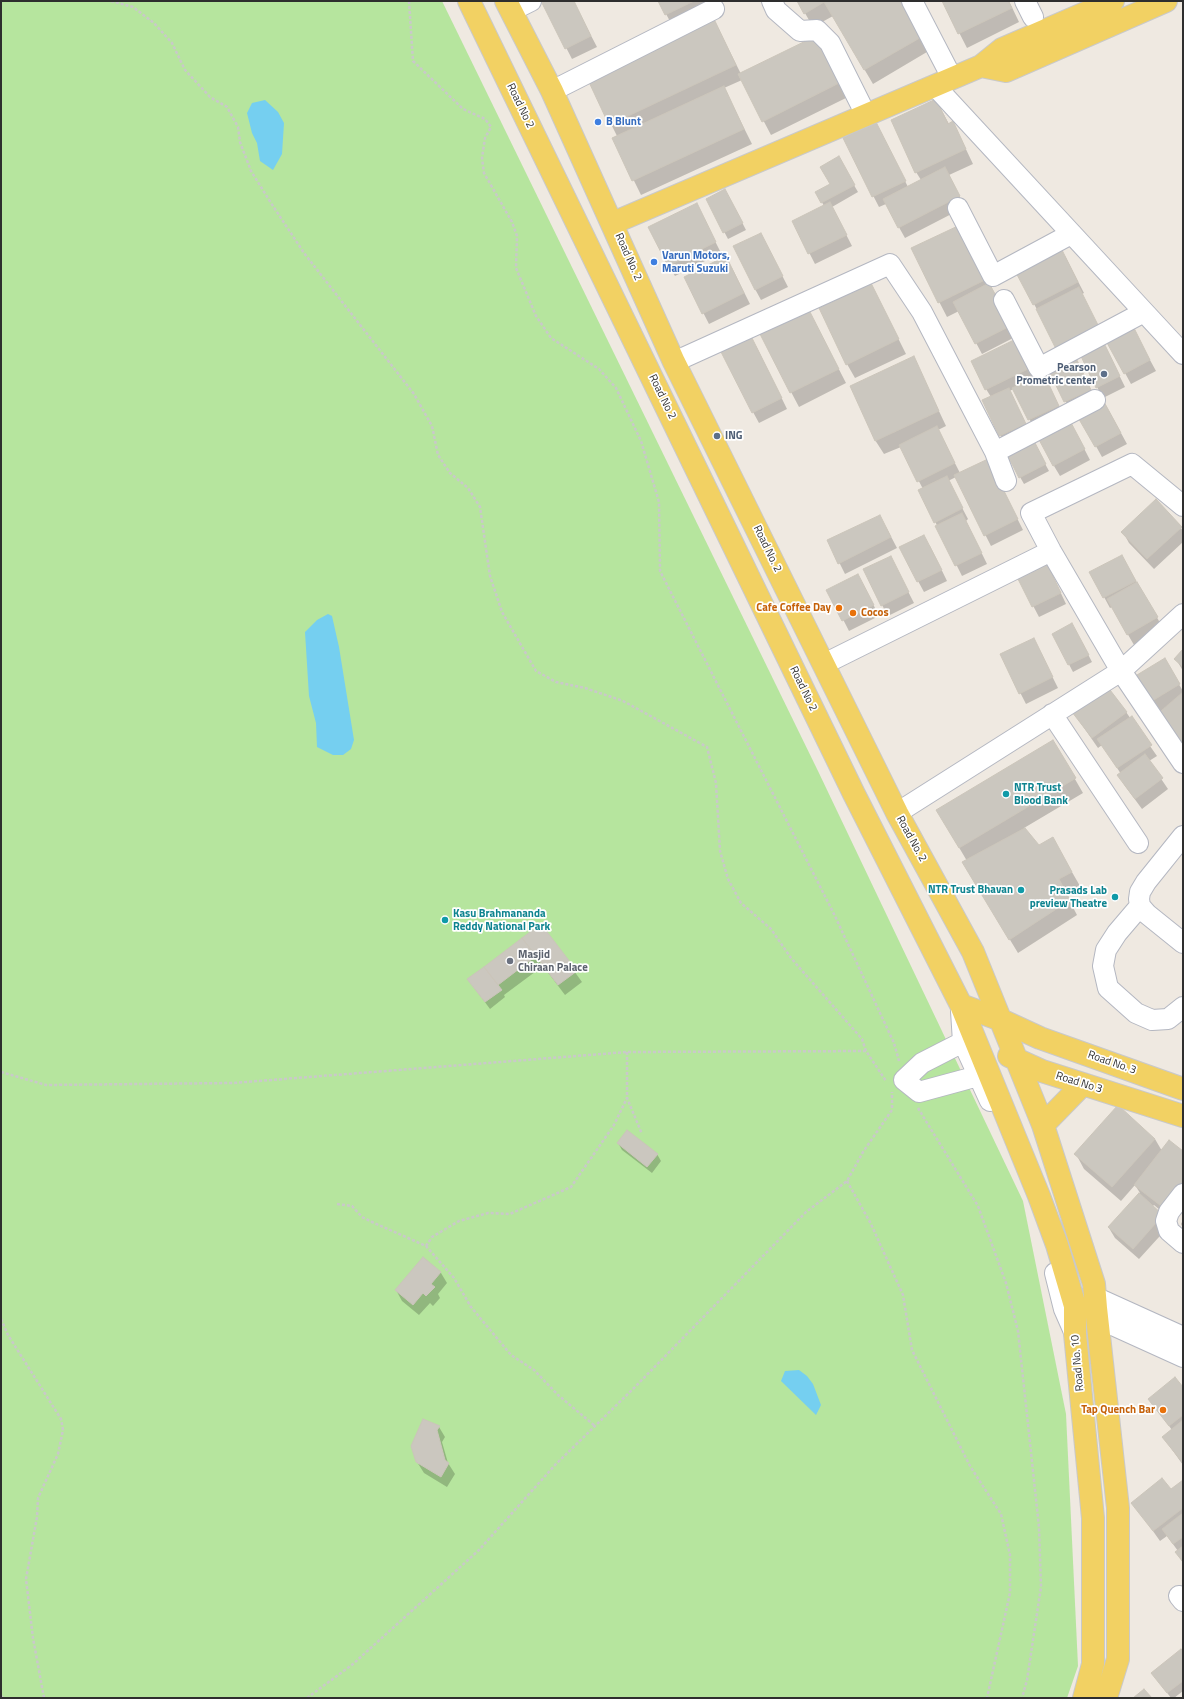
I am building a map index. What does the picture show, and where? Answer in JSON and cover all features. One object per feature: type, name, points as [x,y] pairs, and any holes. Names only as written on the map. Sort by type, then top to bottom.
[{"type":"main road","name":"Road No 2","points":[[469,1],[854,794],[961,1005]]},
{"type":"main road","points":[[613,223],[981,66],[1002,49],[1113,1]]},
{"type":"main road","points":[[981,66],[1006,71],[1166,1]]},
{"type":"main road","name":"Road No. 2","points":[[509,6],[552,91],[613,223],[674,362],[897,813],[973,952],[1043,1125]]},
{"type":"main road","points":[[973,952],[1013,1010],[1040,1038]]},
{"type":"main road","points":[[961,1005],[970,1043]]},
{"type":"main road","name":"Road No. 3","points":[[961,1005],[1001,1020],[1040,1038],[1183,1089]]},
{"type":"main road","name":"Road No 3","points":[[970,1043],[1016,1059],[1042,1071],[1183,1116]]},
{"type":"main road","name":"Road No. 10","points":[[970,1043],[1040,1196],[1057,1245],[1075,1306],[1075,1334],[1093,1518],[1093,1664],[1084,1698]]},
{"type":"main road","points":[[1082,1084],[1043,1125],[1094,1284],[1118,1508],[1118,1659],[1106,1698]]},
{"type":"street","points":[[509,6],[531,1]]},
{"type":"street","points":[[772,1],[776,10],[800,31],[817,30],[830,43],[866,115]]},
{"type":"street","points":[[912,1],[943,82],[1071,234],[1183,354]]},
{"type":"street","points":[[552,91],[714,9]]},
{"type":"street","points":[[958,208],[993,276],[1071,234]]},
{"type":"street","points":[[674,362],[890,264],[922,312],[994,452],[1006,481]]},
{"type":"street","points":[[1004,300],[1039,368],[1144,312]]},
{"type":"street","points":[[994,452],[1095,400]]},
{"type":"street","points":[[1183,506],[1132,464],[1032,513],[1051,551],[1121,671],[1183,763]]},
{"type":"street","points":[[824,664],[1051,551]]},
{"type":"street","points":[[897,813],[1121,671],[1183,614]]},
{"type":"street","points":[[1052,714],[1138,843]]},
{"type":"street","points":[[1183,836],[1146,882],[1140,892],[1140,906],[1117,933],[1106,950],[1103,966],[1108,988],[1136,1013],[1152,1020],[1168,1019],[1183,1007]]},
{"type":"street","points":[[1140,906],[1147,914],[1183,943]]},
{"type":"street","points":[[894,1083],[922,1063],[970,1043],[978,1076],[1032,1197],[1064,1309],[1075,1334]]},
{"type":"street","points":[[894,1083],[919,1092],[978,1076]]},
{"type":"street","points":[[1183,1194],[1169,1212],[1166,1221],[1169,1231],[1183,1243]]},
{"type":"street","points":[[1096,1308],[1183,1337]]},
{"type":"street","points":[[1096,1308],[1183,1357]]},
{"type":"path","points":[[111,1],[133,7],[154,23],[172,43],[185,70],[210,97],[227,107],[238,127],[240,142],[251,171],[271,203],[304,253],[414,394],[432,426],[438,455],[450,473],[468,488],[480,507],[490,576],[502,612],[536,671],[556,682],[585,688],[623,701],[707,747],[716,783],[720,851],[728,879],[741,903],[771,929],[791,958],[862,1038],[866,1051],[894,1083]]},
{"type":"path","points":[[307,1698],[353,1664],[479,1550],[555,1465],[640,1383],[806,1212],[848,1181],[863,1152],[892,1110],[894,1083],[894,1043],[834,914],[660,571],[659,502],[640,441],[628,414],[616,388],[599,369],[551,338],[536,316],[516,268],[517,236],[512,222],[484,173],[482,158],[485,138],[491,127],[485,119],[462,109],[413,61],[409,1]]},
{"type":"path","points":[[1,1072],[46,1085],[233,1083],[627,1052],[866,1051]]},
{"type":"path","points":[[426,1246],[432,1236],[459,1221],[488,1213],[510,1214],[571,1186],[614,1125],[626,1098],[627,1052]]},
{"type":"path","points":[[626,1098],[642,1134]]},
{"type":"path","points":[[916,1105],[978,1206],[1006,1283],[1018,1331],[1039,1527],[1041,1587],[1027,1680],[1022,1698]]},
{"type":"path","points":[[848,1181],[871,1224],[903,1295],[912,1350],[970,1466],[1001,1514],[1010,1555],[1010,1593],[986,1698]]},
{"type":"path","points":[[337,1204],[352,1206],[362,1217],[426,1246],[454,1278],[471,1307],[511,1355],[534,1370],[558,1395],[595,1426]]},
{"type":"path","points":[[1,1319],[8,1335],[61,1419],[63,1430],[58,1454],[38,1498],[37,1517],[26,1579],[33,1638],[44,1698]]},
{"type":"green space","name":"Kasu Brahmananda Reddy National Park","points":[[1,1],[442,1],[818,771],[1023,1201],[1066,1414],[1078,1666],[1067,1698],[1,1698]]},
{"type":"water","points":[[265,100],[278,112],[284,123],[282,154],[273,170],[260,161],[257,143],[252,133],[247,113],[252,103]]},
{"type":"water","points":[[328,614],[332,616],[339,647],[354,740],[351,749],[343,755],[333,755],[317,747],[316,723],[309,696],[305,632],[317,620]]},
{"type":"water","points":[[799,1370],[807,1376],[813,1384],[821,1405],[816,1415],[781,1381],[785,1371]]},
{"type":"building","points":[[545,1],[574,1],[591,36],[565,49],[542,3]]},
{"type":"building","points":[[658,1],[694,1],[665,15]]},
{"type":"building","points":[[797,1],[906,1],[925,35],[864,70],[824,2],[804,14]]},
{"type":"building","points":[[942,1],[1008,1],[1012,8],[958,34]]},
{"type":"building","points":[[714,19],[736,65],[609,125],[588,80]]},
{"type":"building","points":[[818,35],[841,82],[762,122],[738,74]]},
{"type":"building","points":[[724,86],[744,129],[632,181],[612,138]]},
{"type":"building","points":[[936,99],[948,124],[953,121],[966,149],[915,173],[891,120]]},
{"type":"building","points":[[876,122],[906,181],[872,197],[843,138]]},
{"type":"building","points":[[839,156],[855,185],[821,203],[815,192],[830,184],[820,167]]},
{"type":"building","points":[[945,167],[960,196],[898,228],[883,199]]},
{"type":"building","points":[[725,189],[743,223],[723,233],[706,199]]},
{"type":"building","points":[[830,202],[847,235],[808,254],[792,221]]},
{"type":"building","points":[[697,203],[716,242],[668,266],[648,227]]},
{"type":"building","points":[[960,225],[987,279],[938,303],[911,248]]},
{"type":"building","points":[[761,233],[783,276],[755,290],[733,246]]},
{"type":"building","points":[[1059,244],[1078,282],[1033,305],[1013,267]]},
{"type":"building","points":[[726,256],[744,293],[702,314],[684,277]]},
{"type":"building","points":[[871,283],[899,339],[846,365],[819,308]]},
{"type":"building","points":[[989,283],[1012,325],[975,344],[953,302]]},
{"type":"building","points":[[1079,287],[1099,327],[1056,349],[1036,309]]},
{"type":"building","points":[[809,310],[839,369],[790,393],[760,334]]},
{"type":"building","points":[[1133,326],[1150,360],[1124,374],[1106,341]]},
{"type":"building","points":[[750,334],[782,398],[752,413],[719,348]]},
{"type":"building","points":[[1018,338],[1032,367],[985,390],[971,361]]},
{"type":"building","points":[[1103,341],[1120,376],[1096,388],[1079,352]]},
{"type":"building","points":[[914,356],[939,411],[875,441],[850,386]]},
{"type":"building","points":[[1076,358],[1091,390],[1064,402],[1049,371]]},
{"type":"building","points":[[1044,374],[1059,406],[1028,420],[1012,388]]},
{"type":"building","points":[[1009,388],[1026,424],[999,436],[982,400]]},
{"type":"building","points":[[1103,400],[1121,433],[1095,447],[1076,414]]},
{"type":"building","points":[[1068,417],[1085,449],[1053,466],[1036,434]]},
{"type":"building","points":[[937,426],[955,463],[917,482],[899,445]]},
{"type":"building","points":[[1034,441],[1046,464],[1019,478],[1007,454]]},
{"type":"building","points":[[988,459],[1018,519],[984,536],[954,475]]},
{"type":"building","points":[[947,476],[963,508],[934,523],[918,490]]},
{"type":"building","points":[[1156,499],[1182,527],[1147,559],[1121,532]]},
{"type":"building","points":[[962,513],[982,553],[955,566],[935,526]]},
{"type":"building","points":[[880,515],[891,537],[838,564],[827,540]]},
{"type":"building","points":[[924,535],[942,570],[917,582],[899,547]]},
{"type":"building","points":[[1122,555],[1136,581],[1103,598],[1089,572]]},
{"type":"building","points":[[891,556],[909,592],[881,606],[863,569]]},
{"type":"building","points":[[1045,560],[1061,593],[1032,607],[1016,575]]},
{"type":"building","points":[[858,574],[874,605],[842,621],[826,590]]},
{"type":"building","points":[[1137,582],[1158,617],[1127,635],[1107,599]]},
{"type":"building","points":[[1072,623],[1089,655],[1068,665],[1052,634]]},
{"type":"building","points":[[1034,638],[1053,677],[1019,694],[1000,654]]},
{"type":"building","points":[[1183,649],[1183,667],[1174,659]]},
{"type":"building","points":[[1165,658],[1180,684],[1147,704],[1132,678]]},
{"type":"building","points":[[1107,686],[1127,712],[1092,738],[1072,712]]},
{"type":"building","points":[[1183,692],[1183,742],[1179,745],[1154,717]]},
{"type":"building","points":[[1132,716],[1152,745],[1117,768],[1097,739]]},
{"type":"building","name":"NTR Trust Blood Bank","points":[[1053,740],[1076,778],[959,848],[936,810]]},
{"type":"building","points":[[1145,754],[1163,778],[1135,799],[1117,775]]},
{"type":"building","name":"NTR Trust Bhavan","points":[[1025,828],[1039,845],[1053,837],[1072,872],[1059,879],[1070,900],[1009,940],[962,862]]},
{"type":"building","points":[[541,924],[577,971],[558,985],[522,938]]},
{"type":"building","name":"Masjid Chiraan Palace","points":[[522,938],[536,956],[498,985],[484,967]]},
{"type":"building","points":[[484,967],[502,990],[485,1002],[467,979]]},
{"type":"building","points":[[1118,1105],[1155,1139],[1112,1187],[1074,1154]]},
{"type":"building","points":[[627,1130],[658,1154],[647,1167],[617,1143]]},
{"type":"building","points":[[1169,1140],[1183,1151],[1183,1185],[1165,1209],[1134,1185]]},
{"type":"building","points":[[1139,1193],[1163,1215],[1133,1249],[1108,1227]]},
{"type":"building","points":[[423,1257],[441,1272],[431,1284],[435,1287],[426,1296],[423,1293],[413,1305],[395,1290]]},
{"type":"building","points":[[1175,1377],[1183,1387],[1183,1415],[1169,1426],[1148,1399]]},
{"type":"building","points":[[423,1419],[440,1426],[437,1430],[445,1460],[449,1463],[441,1477],[416,1462],[411,1446]]},
{"type":"building","points":[[1183,1420],[1183,1463],[1162,1437]]},
{"type":"building","points":[[1162,1478],[1171,1489],[1183,1480],[1183,1508],[1153,1531],[1131,1503]]},
{"type":"building","points":[[1183,1513],[1183,1537],[1173,1544],[1162,1529]]},
{"type":"building","points":[[1183,1546],[1183,1562],[1175,1552]]},
{"type":"building","points":[[1181,1649],[1183,1651],[1183,1681],[1167,1693],[1151,1673]]},
{"type":"building","points":[[1144,1689],[1152,1698],[1133,1698]]},
{"type":"place","name":"B Blunt","points":[[598,122]]},
{"type":"place","name":"Varun Motors, Maruti Suzuki","points":[[654,262]]},
{"type":"place","name":"Pearson Prometric center","points":[[1104,374]]},
{"type":"place","name":"ING","points":[[717,436]]},
{"type":"place","name":"Cafe Coffee Day","points":[[839,608]]},
{"type":"place","name":"Cocos","points":[[853,613]]},
{"type":"place","name":"NTR Trust Blood Bank","points":[[1006,794]]},
{"type":"place","name":"NTR Trust Bhavan","points":[[1021,890]]},
{"type":"place","name":"Prasads Lab preview Theatre","points":[[1115,897]]},
{"type":"place","name":"Kasu Brahmananda Reddy National Park","points":[[445,920]]},
{"type":"place","name":"Masjid Chiraan Palace","points":[[510,961]]},
{"type":"place","name":"Tap Quench Bar","points":[[1163,1410]]}]
